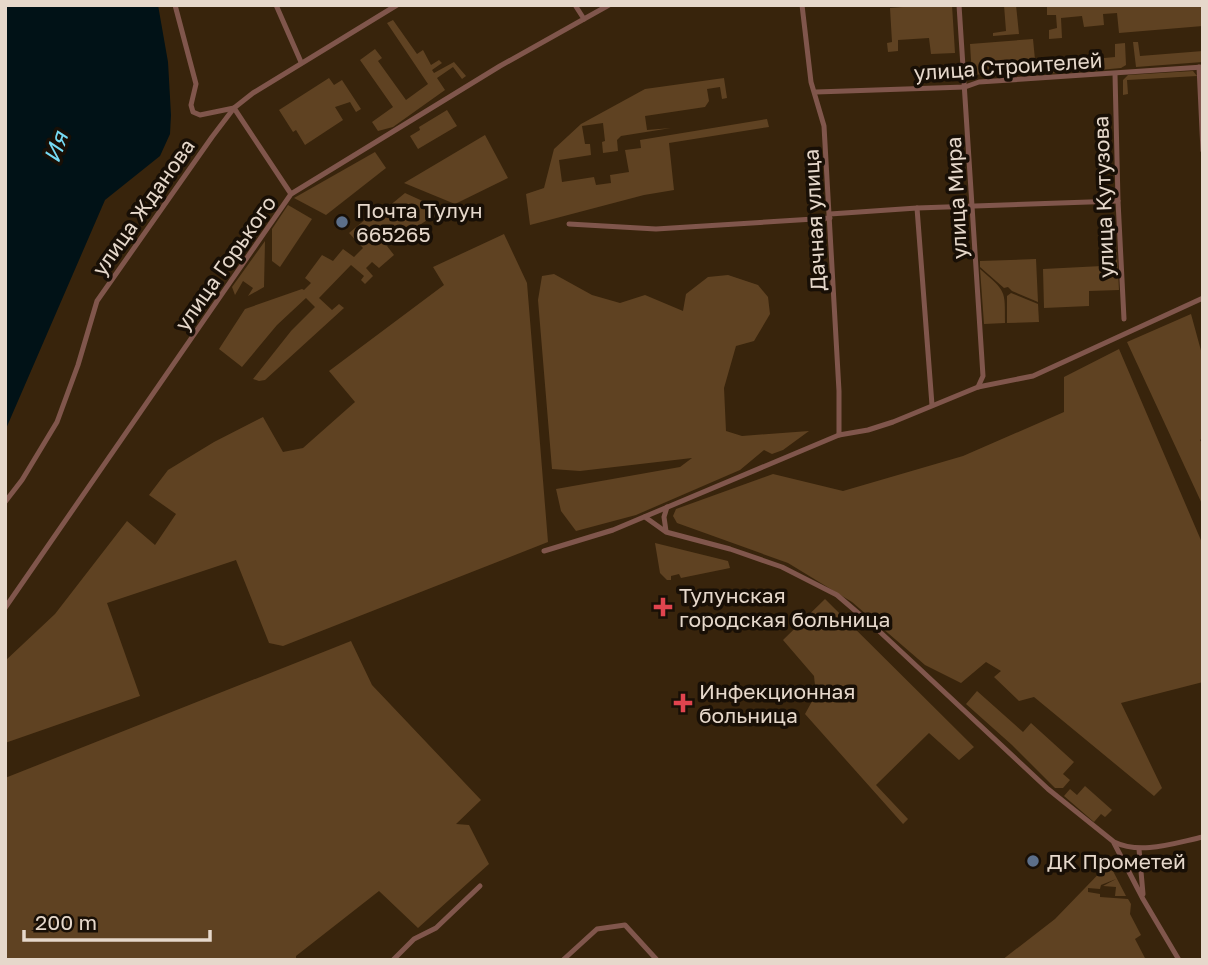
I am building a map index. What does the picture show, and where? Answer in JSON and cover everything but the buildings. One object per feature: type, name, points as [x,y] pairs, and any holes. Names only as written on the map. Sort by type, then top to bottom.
[{"type":"street","points":[[175,5],[196,84],[191,105],[193,112],[200,115],[234,108],[291,194]]},
{"type":"street","points":[[276,5],[301,62]]},
{"type":"street","name":"улица Жданова","points":[[5,502],[22,480],[57,422],[97,301],[169,195],[234,108],[301,62],[397,5]]},
{"type":"street","points":[[575,5],[584,19]]},
{"type":"street","name":"улица Горького","points":[[5,608],[291,194],[500,66],[609,5]]},
{"type":"street","name":"Дачная улица","points":[[802,5],[811,82],[824,126],[839,435]]},
{"type":"street","name":"улица Мира","points":[[959,5],[983,376],[978,387]]},
{"type":"street","points":[[1201,67],[1203,151]]},
{"type":"street","name":"улица Строителей","points":[[816,92],[965,87],[979,82],[1201,67]]},
{"type":"street","name":"улица Кутузова","points":[[1115,74],[1124,319]]},
{"type":"street","points":[[569,224],[656,229],[917,208],[1118,201]]},
{"type":"street","points":[[917,208],[932,405]]},
{"type":"street","points":[[544,551],[613,530],[839,435],[868,430],[978,387],[1033,376],[1203,298]]},
{"type":"street","points":[[666,532],[664,517],[667,507]]},
{"type":"street","points":[[645,517],[666,532],[730,549],[782,567],[836,595],[879,631],[1048,789],[1114,842],[1125,848],[1139,849],[1203,837]]},
{"type":"street","points":[[1114,842],[1143,899],[1179,960]]},
{"type":"street","points":[[1139,849],[1143,899]]},
{"type":"street","points":[[393,960],[414,939],[436,928],[480,886]]},
{"type":"street","points":[[563,960],[597,929],[625,925],[657,960]]},
{"type":"shaded area","points":[[952,5],[955,53],[931,54],[929,38],[898,40],[898,51],[888,52],[887,43],[892,42],[890,8]]},
{"type":"shaded area","points":[[1004,5],[1016,5],[1019,34],[993,36],[993,33],[1006,31]]},
{"type":"shaded area","points":[[1047,5],[1203,5],[1203,26],[1119,33],[1117,13],[1103,14],[1104,25],[1084,27],[1082,16],[1061,18],[1062,38],[1049,39],[1049,30],[1057,28],[1056,15],[1047,15]]},
{"type":"shaded area","points":[[393,20],[417,54],[423,50],[431,65],[439,60],[442,63],[432,70],[434,73],[454,62],[466,76],[462,79],[453,67],[437,78],[445,90],[393,127],[378,131],[372,122],[393,107],[360,60],[375,49],[382,58],[378,61],[406,100],[428,84],[387,23]]},
{"type":"shaded area","points":[[1033,39],[1036,70],[972,75],[970,44]]},
{"type":"shaded area","points":[[1133,42],[1138,42],[1140,56],[1203,51],[1203,62],[1136,67]]},
{"type":"shaded area","points":[[1125,43],[1126,65],[1121,68],[1077,72],[1073,67],[1059,68],[1057,73],[1045,74],[1042,70],[1041,64],[1115,57],[1115,44]]},
{"type":"shaded area","points":[[1193,71],[1197,76],[1127,80],[1128,94],[1123,95],[1123,80],[1128,75]]},
{"type":"shaded area","points":[[329,78],[334,85],[342,80],[361,109],[356,112],[350,102],[335,107],[343,120],[305,145],[279,110]]},
{"type":"shaded area","points":[[724,78],[727,98],[722,99],[720,87],[707,89],[709,101],[705,107],[645,116],[647,130],[671,128],[621,136],[617,140],[618,151],[603,153],[603,123],[582,126],[585,144],[590,144],[591,155],[559,160],[562,182],[594,177],[596,185],[611,183],[610,175],[629,172],[625,150],[641,148],[640,140],[767,119],[769,127],[669,143],[674,190],[644,195],[530,225],[526,194],[544,188],[554,149],[581,124],[645,89]]},
{"type":"shaded area","points":[[447,110],[457,126],[418,149],[410,136],[420,130],[419,127]]},
{"type":"shaded area","points":[[485,135],[508,178],[455,204],[404,183]]},
{"type":"shaded area","points":[[375,152],[386,168],[326,215],[294,198]]},
{"type":"shaded area","points":[[405,193],[451,214],[445,219],[435,215],[387,246],[394,255],[379,268],[372,262],[366,268],[373,276],[365,284],[361,280],[364,276],[351,265],[319,298],[332,310],[339,304],[344,308],[265,380],[253,379],[291,331],[315,307],[306,298],[277,325],[242,367],[219,349],[245,309],[304,290],[311,283],[305,278],[322,255],[333,261],[343,249],[354,257],[363,248],[349,233],[384,204],[388,207]]},
{"type":"shaded area","points":[[288,205],[312,219],[280,267],[272,261],[272,229]]},
{"type":"shaded area","points":[[504,234],[527,283],[548,542],[283,646],[269,643],[236,560],[107,603],[140,696],[5,743],[5,661],[55,614],[127,521],[155,545],[176,514],[149,495],[168,470],[263,417],[283,452],[303,448],[355,402],[329,371],[444,285],[433,267]]},
{"type":"shaded area","points":[[265,241],[264,287],[248,296],[253,288],[243,281],[235,295],[232,287]]},
{"type":"shaded area","points":[[1117,252],[1119,290],[1089,291],[1089,306],[1044,308],[1043,269],[1102,266],[1102,253]]},
{"type":"shaded area","points":[[1036,259],[1038,302],[1008,287],[1004,288],[980,267],[980,261]]},
{"type":"shaded area","points":[[980,269],[1002,292],[1005,323],[984,324]]},
{"type":"shaded area","points":[[554,274],[592,295],[620,303],[645,295],[683,311],[686,294],[708,277],[728,275],[758,285],[768,297],[770,314],[754,341],[736,346],[724,388],[726,431],[742,436],[809,431],[783,450],[772,454],[764,450],[740,470],[636,515],[576,531],[561,511],[556,489],[680,467],[692,458],[580,471],[552,469],[538,300],[542,276]]},
{"type":"shaded area","points":[[1011,293],[1038,304],[1039,322],[1007,323],[1007,296]]},
{"type":"shaded area","points":[[1191,314],[1203,358],[1203,438],[1200,440],[1203,445],[1203,506],[1127,342]]},
{"type":"shaded area","points":[[1119,349],[1203,545],[1203,682],[1121,703],[1162,788],[1154,796],[1034,697],[1019,701],[994,677],[1001,671],[986,662],[961,683],[925,665],[852,602],[788,563],[677,523],[673,516],[676,509],[773,474],[843,491],[963,456],[1064,412],[1064,377]]},
{"type":"shaded area","points":[[655,543],[728,561],[730,568],[681,578],[679,574],[667,580],[660,573]]},
{"type":"shaded area","points":[[825,599],[974,747],[959,760],[929,733],[876,785],[908,819],[903,824],[805,714],[816,694],[814,676],[783,640]]},
{"type":"shaded area","points":[[351,641],[372,685],[481,800],[456,824],[469,825],[489,864],[418,928],[379,891],[296,956],[296,960],[5,960],[5,778]]},
{"type":"shaded area","points":[[977,691],[1023,732],[1031,723],[1074,762],[1063,774],[1070,780],[1063,788],[1055,788],[966,704]]},
{"type":"shaded area","points":[[1085,786],[1112,810],[1105,817],[1101,814],[1094,822],[1064,796],[1070,789],[1077,795]]},
{"type":"shaded area","points":[[1114,858],[1119,868],[1113,871],[1126,896],[1115,896],[1116,887],[1103,886],[1116,879],[1101,885],[1100,889],[1088,888],[1088,892],[1100,894],[1100,897],[1128,899],[1131,904],[1130,914],[1141,935],[1135,939],[1146,960],[1002,960],[1055,919]]},
{"type":"water","name":"Ия","points":[[5,5],[158,5],[168,62],[171,115],[170,134],[160,156],[105,200],[5,431]]},
{"type":"place","name":"Почта Тулун 665265","points":[[342,222]]},
{"type":"place","name":"Тулунская городская больница","points":[[663,607]]},
{"type":"place","name":"Инфекционная больница","points":[[683,703]]},
{"type":"place","name":"ДК Прометей","points":[[1033,861]]}]
